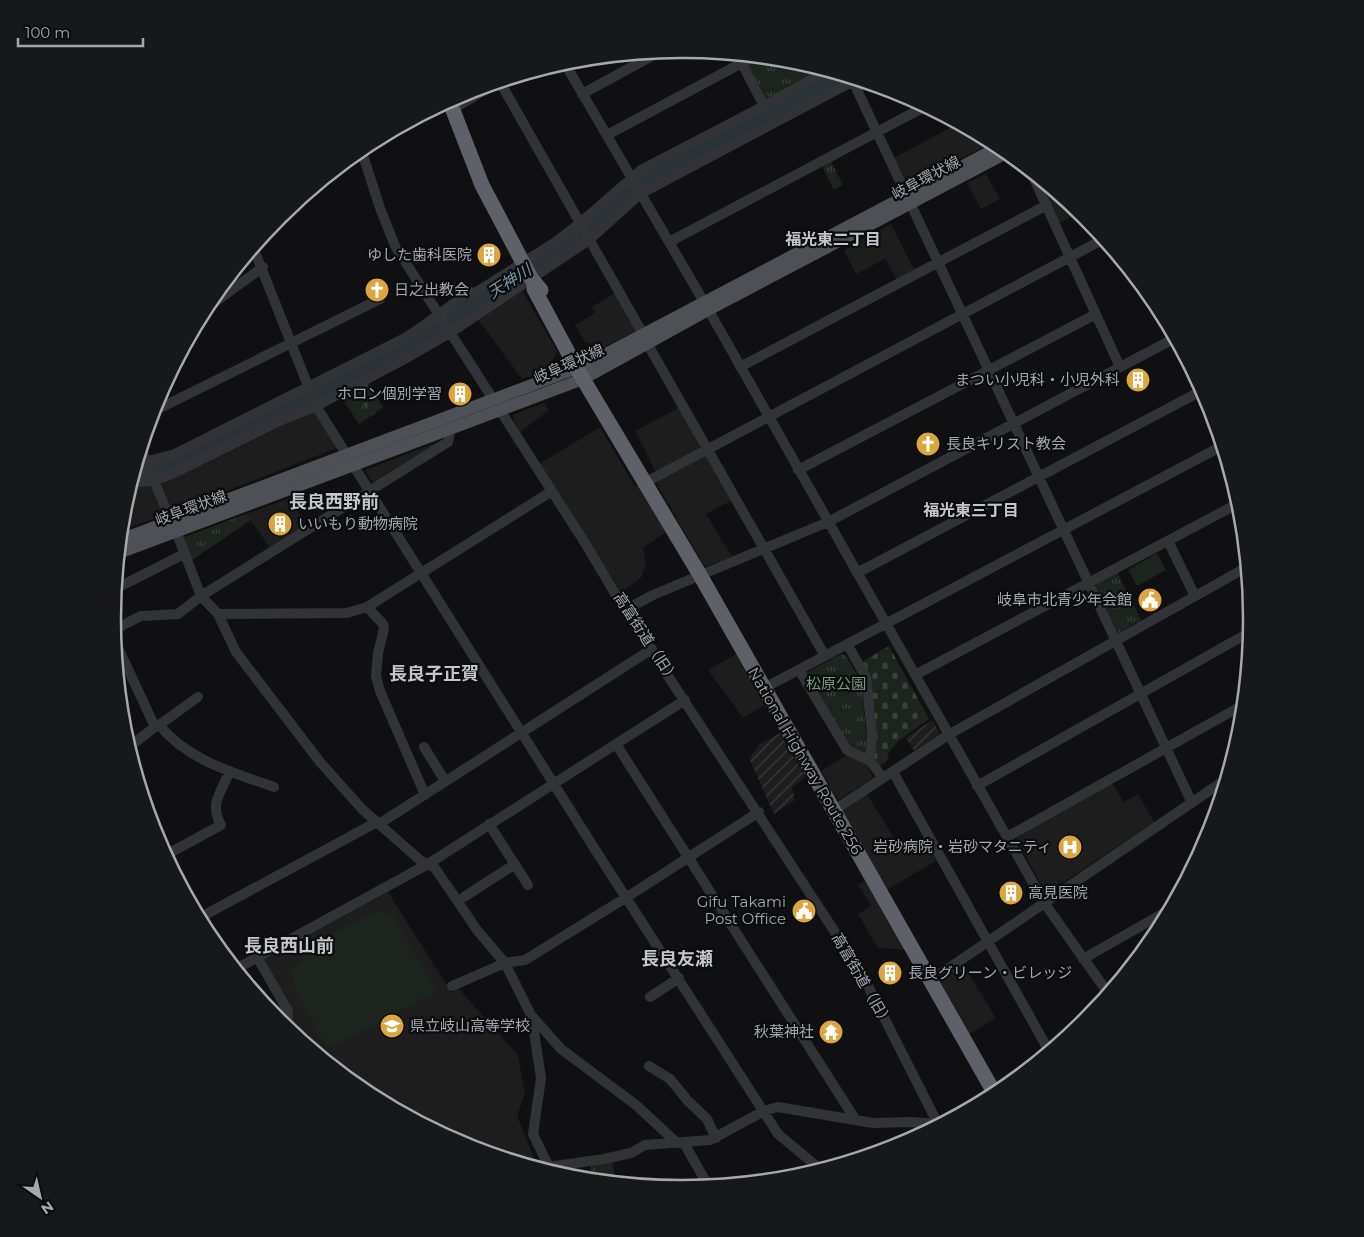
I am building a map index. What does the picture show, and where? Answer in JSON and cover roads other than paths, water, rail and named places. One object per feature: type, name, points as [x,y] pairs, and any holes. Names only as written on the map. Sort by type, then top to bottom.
[{"type":"highway","name":"National Highway Route 256","points":[[452,107],[471,162],[500,223],[528,273],[534,289],[584,372],[640,475],[646,480],[990,1087]]},
{"type":"main road","name":"岐阜環状線","points":[[910,200],[992,151]]},
{"type":"main road","name":"岐阜環状線","points":[[127,538],[173,526],[354,466],[450,430],[496,406],[584,372],[910,200],[1000,156]]},
{"type":"main road","name":"岐阜環状線","points":[[125,550],[173,526],[346,454],[448,415],[496,406]]},
{"type":"street","points":[[582,94],[646,59]]},
{"type":"street","points":[[607,135],[736,60]]},
{"type":"street","points":[[740,61],[764,106]]},
{"type":"street","points":[[568,69],[706,306],[1045,904],[1104,988]]},
{"type":"street","points":[[138,481],[153,480],[316,405],[450,333],[528,273],[579,224],[641,170],[819,75]]},
{"type":"street","points":[[704,1179],[681,1143],[636,1105],[567,1055],[531,1015],[505,964],[478,930],[435,868],[421,861],[346,793],[267,695],[236,652],[218,614],[201,596],[153,480],[143,464],[175,454],[309,389],[405,338],[439,317],[450,305],[470,292],[475,293],[499,278],[528,273],[589,240],[640,193],[846,83]]},
{"type":"street","points":[[856,85],[1192,804]]},
{"type":"street","points":[[503,87],[579,224],[825,656]]},
{"type":"street","points":[[669,242],[919,110]]},
{"type":"street","name":"高富街道（旧）","points":[[363,157],[395,246],[552,491],[625,610],[862,972],[936,1119]]},
{"type":"street","points":[[1036,183],[1120,367]]},
{"type":"street","points":[[740,367],[1046,205]]},
{"type":"street","points":[[646,480],[768,418],[1098,242]]},
{"type":"street","points":[[256,254],[316,405],[522,734],[778,1134],[813,1163]]},
{"type":"street","points":[[224,296],[263,267]]},
{"type":"street","points":[[163,407],[380,299]]},
{"type":"street","points":[[798,470],[1096,314]]},
{"type":"street","points":[[625,610],[653,595],[828,522],[1170,341]]},
{"type":"street","points":[[857,573],[1196,394]]},
{"type":"street","points":[[121,626],[140,616],[178,614],[201,596],[448,442],[450,430]]},
{"type":"street","points":[[764,688],[1216,449]]},
{"type":"street","points":[[218,614],[347,613],[367,607],[552,491]]},
{"type":"street","points":[[915,675],[1232,507]]},
{"type":"street","points":[[1168,541],[1195,596]]},
{"type":"street","points":[[122,585],[184,554]]},
{"type":"street","points":[[833,811],[948,734],[1241,570]]},
{"type":"street","points":[[367,607],[383,624],[384,629],[378,653],[376,676],[380,691],[424,795]]},
{"type":"street","points":[[977,786],[1243,636]]},
{"type":"street","points":[[847,644],[866,677],[872,734],[870,761]]},
{"type":"street","points":[[206,914],[378,823],[522,734],[652,649]]},
{"type":"street","points":[[122,655],[157,726],[170,739],[200,760],[274,787]]},
{"type":"street","points":[[799,670],[847,750],[870,761],[883,778]]},
{"type":"street","points":[[135,743],[198,697]]},
{"type":"street","points":[[242,966],[428,864],[685,700]]},
{"type":"street","points":[[1007,838],[1235,709]]},
{"type":"street","points":[[616,744],[855,1119]]},
{"type":"street","points":[[424,747],[445,781]]},
{"type":"street","points":[[172,852],[221,825],[215,814],[214,807],[230,771]]},
{"type":"street","points":[[893,772],[1046,1045]]},
{"type":"street","points":[[930,981],[1217,786]]},
{"type":"street","points":[[452,986],[505,964],[525,960],[759,812]]},
{"type":"street","points":[[489,824],[528,885]]},
{"type":"street","points":[[464,897],[515,864]]},
{"type":"street","points":[[1084,959],[1156,917]]},
{"type":"street","points":[[257,957],[288,1011],[288,1017]]},
{"type":"street","points":[[650,997],[679,978]]},
{"type":"street","points":[[531,1015],[541,1078],[533,1134],[543,1162]]},
{"type":"street","points":[[649,1066],[670,1079],[688,1101],[707,1119],[716,1138]]},
{"type":"street","points":[[558,1165],[631,1153],[645,1145],[681,1143],[716,1138],[764,1111],[778,1107],[873,1123],[927,1123]]},
{"type":"waterway","name":"天神川","points":[[140,472],[168,467],[196,455],[385,359],[435,330],[514,279],[582,231],[628,192],[668,166],[833,79]]},
{"type":"place","name":"ゆした歯科医院","points":[[489,255]]},
{"type":"place","name":"日之出教会","points":[[377,290]]},
{"type":"place","name":"まつい小児科・小児外科","points":[[1138,380]]},
{"type":"place","name":"ホロン個別学習","points":[[460,394]]},
{"type":"place","name":"長良キリスト教会","points":[[928,444]]},
{"type":"place","name":"いいもり動物病院","points":[[280,524]]},
{"type":"place","name":"岐阜市北青少年会館","points":[[1150,600]]},
{"type":"place","name":"岩砂病院・岩砂マタニティ","points":[[1070,847]]},
{"type":"place","name":"高見医院","points":[[1011,893]]},
{"type":"place","name":"Gifu Takami Post Office","points":[[804,911]]},
{"type":"place","name":"長良グリーン・ビレッジ","points":[[890,973]]},
{"type":"place","name":"県立岐山高等学校","points":[[392,1026]]},
{"type":"place","name":"秋葉神社","points":[[831,1032]]},
{"type":"district","name":"福光東二丁目","points":[[833,239]]},
{"type":"district","name":"長良西野前","points":[[334,502]]},
{"type":"district","name":"福光東三丁目","points":[[971,510]]},
{"type":"district","name":"長良子正賀","points":[[434,674]]},
{"type":"district","name":"長良西山前","points":[[289,946]]},
{"type":"district","name":"長良友瀬","points":[[677,959]]},
{"type":"park label","name":"松原公園","points":[[836,684]]}]
